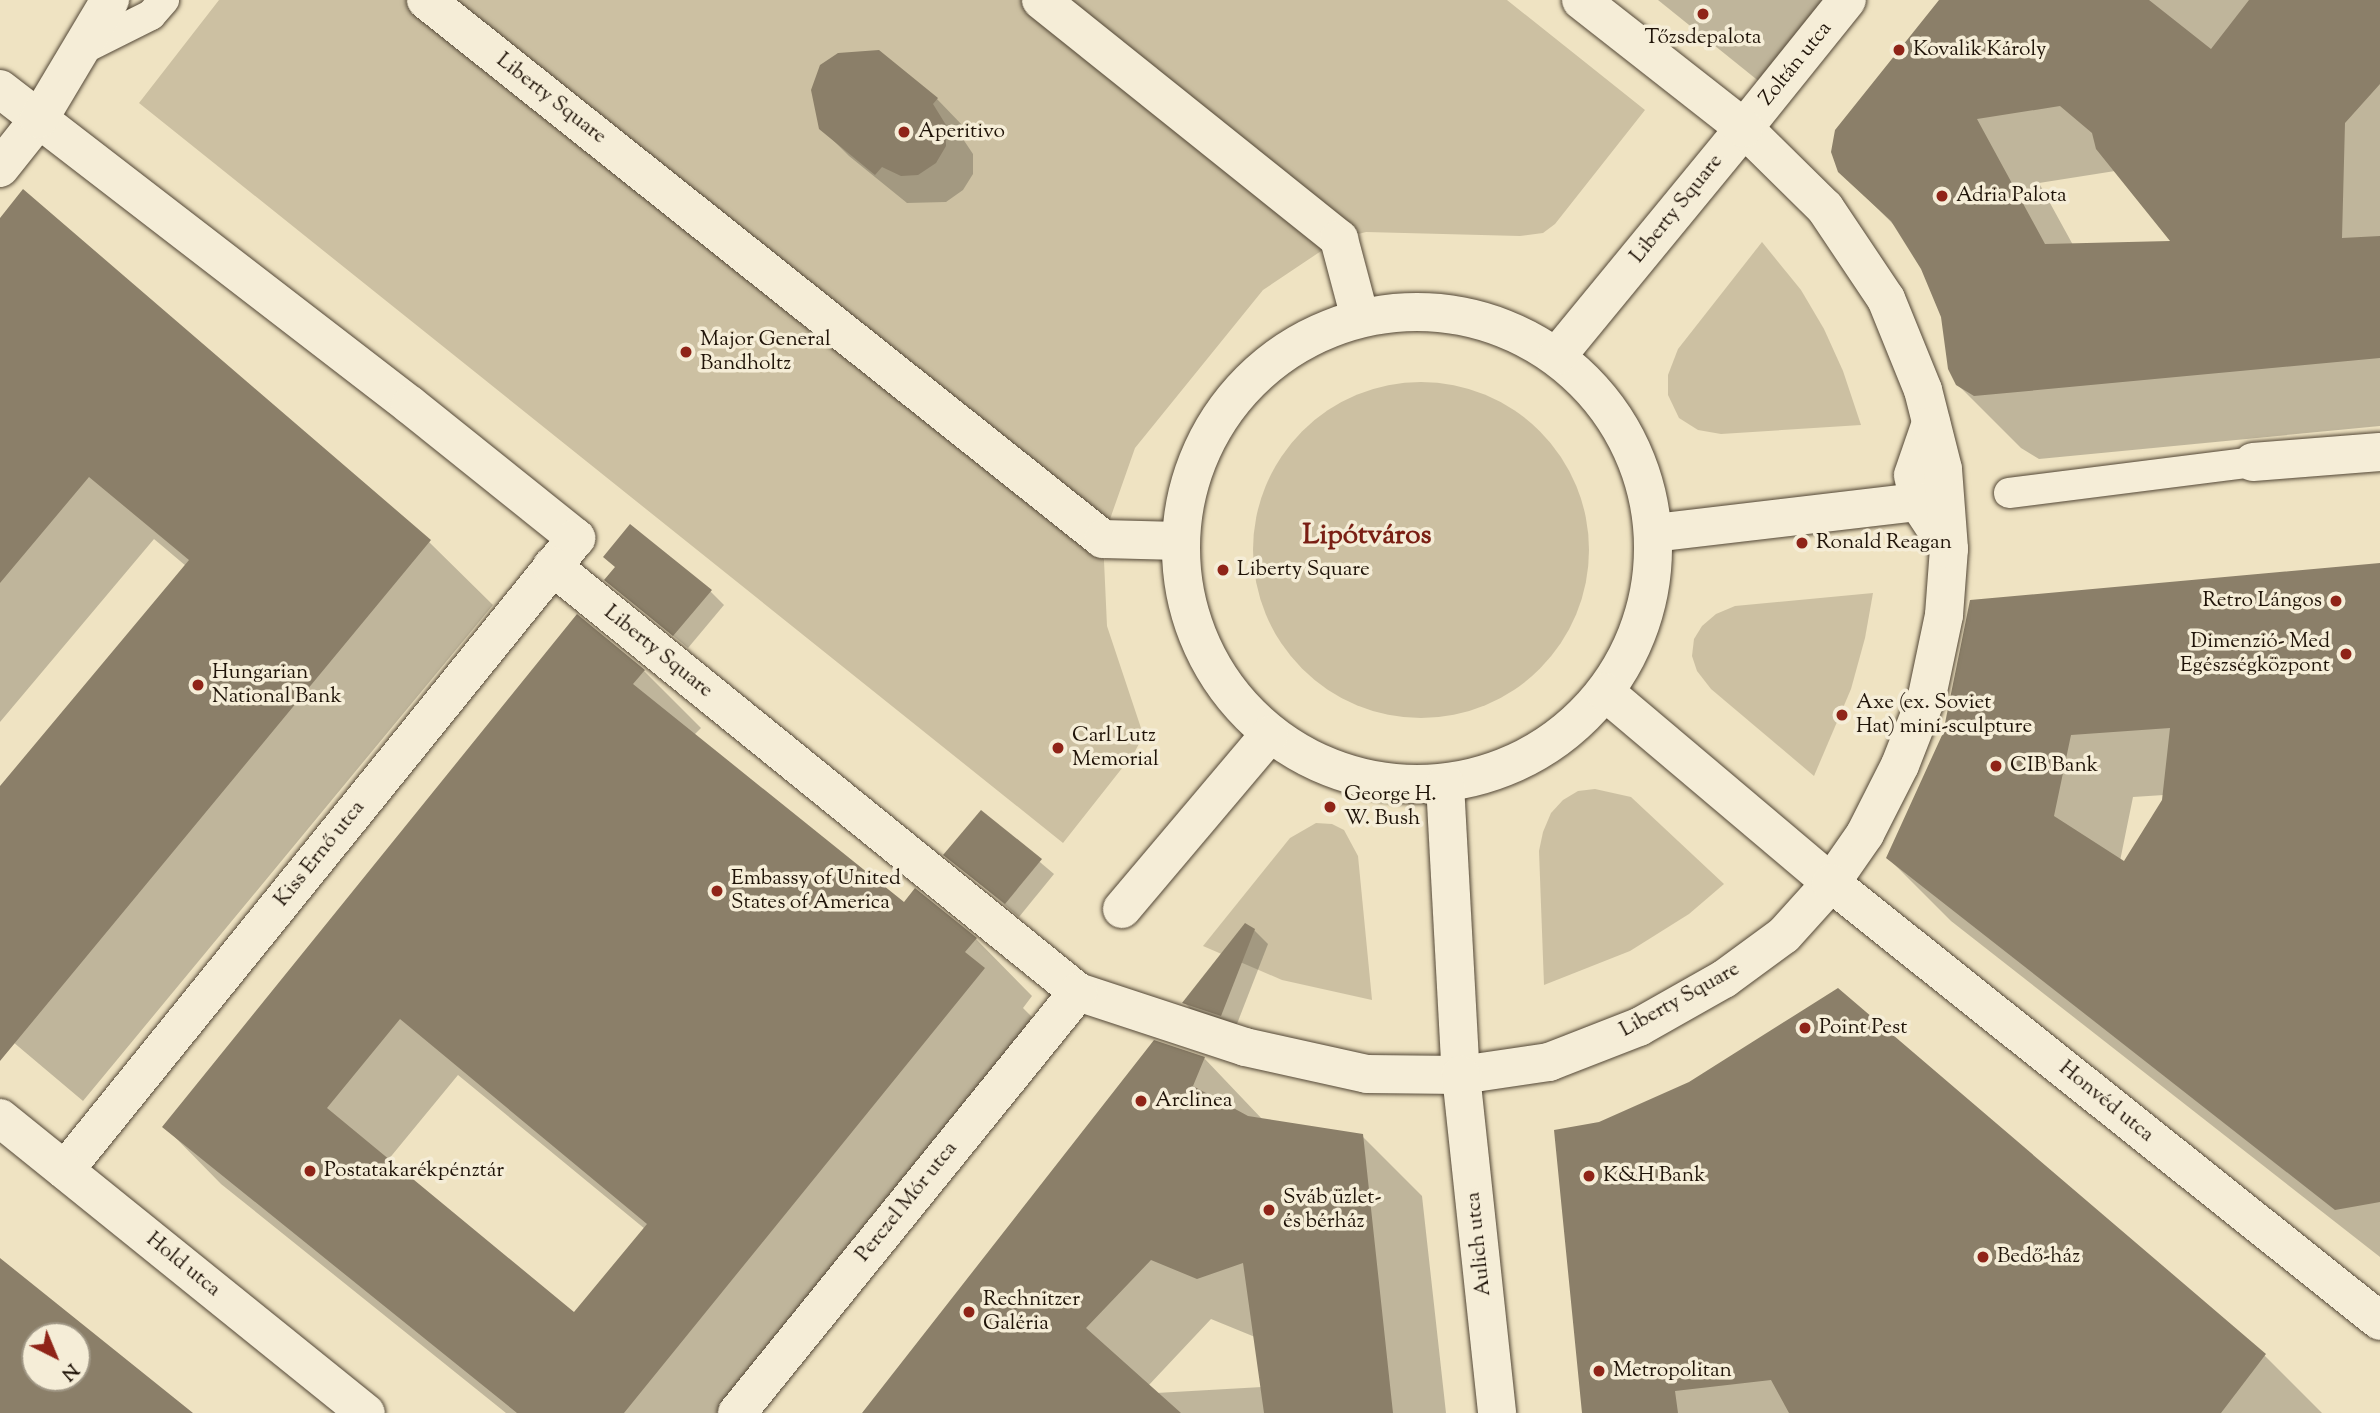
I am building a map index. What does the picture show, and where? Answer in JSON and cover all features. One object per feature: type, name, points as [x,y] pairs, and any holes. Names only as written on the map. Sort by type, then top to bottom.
[{"type":"street","points":[[0,168],[39,119],[83,50],[110,0]]},
{"type":"street","name":"Liberty Square","points":[[426,0],[1103,539],[1179,541]]},
{"type":"street","points":[[1041,0],[1339,239],[1360,318]]},
{"type":"street","name":"Liberty Square","points":[[0,89],[410,405],[564,552],[1078,992],[1245,1047],[1367,1074],[1461,1076],[1549,1062],[1639,1027],[1724,979],[1784,935],[1831,883],[1865,834],[1900,765],[1927,696],[1944,615],[1949,549],[1943,469],[1923,390],[1886,299],[1825,208],[1744,128],[1581,0]]},
{"type":"street","name":"Zoltán utca","points":[[1744,128],[1847,0]]},
{"type":"street","name":"Liberty Square","points":[[1558,356],[1744,128]]},
{"type":"street","points":[[1428,311],[1496,324],[1558,356],[1607,404],[1640,466],[1654,533],[1650,590],[1634,644],[1605,692],[1561,737],[1506,768],[1445,784],[1383,784],[1322,766],[1269,734],[1219,680],[1188,614],[1179,541],[1195,464],[1235,396],[1291,347],[1360,318],[1428,311]]},
{"type":"street","points":[[1931,423],[1913,475],[1918,502],[1949,549]]},
{"type":"street","points":[[2253,462],[2380,452]]},
{"type":"street","points":[[1654,533],[1918,502]]},
{"type":"street","name":"Kiss Ernő utca","points":[[65,1170],[564,552]]},
{"type":"street","points":[[1605,692],[1831,883]]},
{"type":"street","points":[[1122,909],[1269,734]]},
{"type":"street","points":[[1445,784],[1461,1076]]},
{"type":"street","name":"Honvéd utca","points":[[1831,883],[2380,1321]]},
{"type":"street","name":"Perczel Mór utca","points":[[737,1413],[1078,992]]},
{"type":"street","name":"Aulich utca","points":[[1461,1076],[1497,1413]]},
{"type":"street","name":"Hold utca","points":[[0,1118],[366,1413]]},
{"type":"lane","points":[[83,50],[151,16],[163,0]]},
{"type":"lane","points":[[2009,492],[2253,462]]},
{"type":"shaded area","points":[[219,0],[1507,0],[1645,110],[1555,224],[1543,233],[1520,236],[1366,232],[1339,239],[1263,290],[1135,448],[1103,539],[1107,626],[1141,728],[1140,742],[1063,843],[139,103]]},
{"type":"shaded area","points":[[1762,242],[1801,290],[1824,329],[1843,371],[1861,425],[1721,434],[1698,430],[1679,418],[1668,395],[1668,375],[1678,349]]},
{"type":"shaded area","points":[[1421,382],[1454,385],[1485,395],[1514,411],[1540,431],[1560,457],[1576,486],[1586,517],[1589,550],[1586,583],[1576,614],[1560,643],[1540,669],[1514,689],[1485,705],[1454,715],[1421,718],[1388,715],[1357,705],[1328,689],[1302,669],[1282,643],[1266,614],[1256,583],[1253,550],[1256,517],[1266,486],[1282,457],[1302,431],[1328,411],[1357,395],[1388,385]]},
{"type":"shaded area","points":[[1873,593],[1865,638],[1851,689],[1814,776],[1711,689],[1697,671],[1692,656],[1694,639],[1702,626],[1716,614],[1735,606]]},
{"type":"shaded area","points":[[1595,789],[1631,797],[1724,884],[1689,914],[1630,951],[1544,985],[1539,851],[1543,832],[1551,813],[1563,800],[1578,791]]},
{"type":"shaded area","points":[[1316,823],[1332,824],[1344,830],[1358,856],[1372,1000],[1282,980],[1203,946],[1290,838]]},
{"type":"building","name":"Adria Palota","points":[[1939,0],[2149,0],[2211,49],[2249,0],[2380,0],[2380,84],[2345,123],[2342,238],[2380,236],[2380,358],[1974,396],[1956,385],[1948,369],[1941,317],[1921,269],[1891,221],[1838,172],[1831,152],[1835,130]],"holes":[[[2060,106],[2092,133],[2096,149],[2170,241],[2045,244],[1977,119]]]},
{"type":"building","points":[[879,50],[938,98],[933,104],[946,125],[946,146],[936,163],[918,175],[901,176],[882,167],[875,175],[819,129],[811,90],[820,65],[838,53]]},
{"type":"building","name":"Hungarian National Bank","points":[[23,189],[431,540],[0,1061],[0,786],[189,560],[89,477],[0,583],[0,218]]},
{"type":"building","points":[[630,524],[712,590],[673,636],[604,580],[615,567],[603,557]]},
{"type":"building","points":[[2380,563],[2380,1202],[2335,1210],[1886,858],[1943,733],[1970,600]],"holes":[[[2170,728],[2162,800],[2124,861],[2054,816],[2071,735]]]},
{"type":"building","points":[[577,614],[645,670],[633,684],[904,902],[915,888],[977,938],[965,952],[985,968],[624,1413],[517,1413],[162,1127]],"holes":[[[400,1019],[647,1224],[574,1312],[327,1108]]]},
{"type":"building","points":[[981,810],[1042,859],[1005,904],[943,855]]},
{"type":"building","points":[[1245,923],[1255,929],[1221,1016],[1182,1003]]},
{"type":"building","points":[[1838,988],[2266,1354],[2221,1413],[1789,1413],[1771,1380],[1675,1391],[1678,1413],[1582,1413],[1554,1130],[1599,1122],[1689,1082]]},
{"type":"building","name":"Sváb üzlet- és bérház","points":[[1154,1040],[1205,1057],[1193,1086],[1248,1116],[1363,1134],[1393,1413],[1264,1413],[1243,1263],[1197,1279],[1151,1260],[1086,1328],[1181,1413],[862,1413]]},
{"type":"building","points":[[0,1258],[80,1322],[21,1322],[21,1392],[91,1392],[91,1331],[193,1413],[0,1413]]},
{"type":"place","name":"Tőzsdepalota","points":[[1703,14]]},
{"type":"place","name":"Kovalik Károly","points":[[1899,50]]},
{"type":"place","name":"Aperitivo","points":[[904,132]]},
{"type":"place","name":"Adria Palota","points":[[1942,196]]},
{"type":"place","name":"Major General Bandholtz","points":[[686,352]]},
{"type":"place","name":"Ronald Reagan","points":[[1802,543]]},
{"type":"place","name":"Liberty Square","points":[[1223,570]]},
{"type":"place","name":"Retro Lángos","points":[[2336,601]]},
{"type":"place","name":"Dimenzió- Med Egészségközpont","points":[[2346,654]]},
{"type":"place","name":"Hungarian National Bank","points":[[198,685]]},
{"type":"place","name":"Axe (ex. Soviet Hat) mini-sculpture","points":[[1842,715]]},
{"type":"place","name":"Carl Lutz Memorial","points":[[1058,748]]},
{"type":"place","name":"CIB Bank","points":[[1996,766]]},
{"type":"place","name":"George H. W. Bush","points":[[1330,807]]},
{"type":"place","name":"Embassy of United States of America","points":[[717,891]]},
{"type":"place","name":"Point Pest","points":[[1805,1028]]},
{"type":"place","name":"Arclinea","points":[[1141,1101]]},
{"type":"place","name":"Postatakarékpénztár","points":[[310,1171]]},
{"type":"place","name":"K&H Bank","points":[[1589,1176]]},
{"type":"place","name":"Sváb üzlet- és bérház","points":[[1269,1210]]},
{"type":"place","name":"Bedő-ház","points":[[1983,1257]]},
{"type":"place","name":"Rechnitzer Galéria","points":[[969,1312]]},
{"type":"place","name":"Metropolitan","points":[[1599,1371]]},
{"type":"district","name":"Lipótváros","points":[[1367,536]]}]
